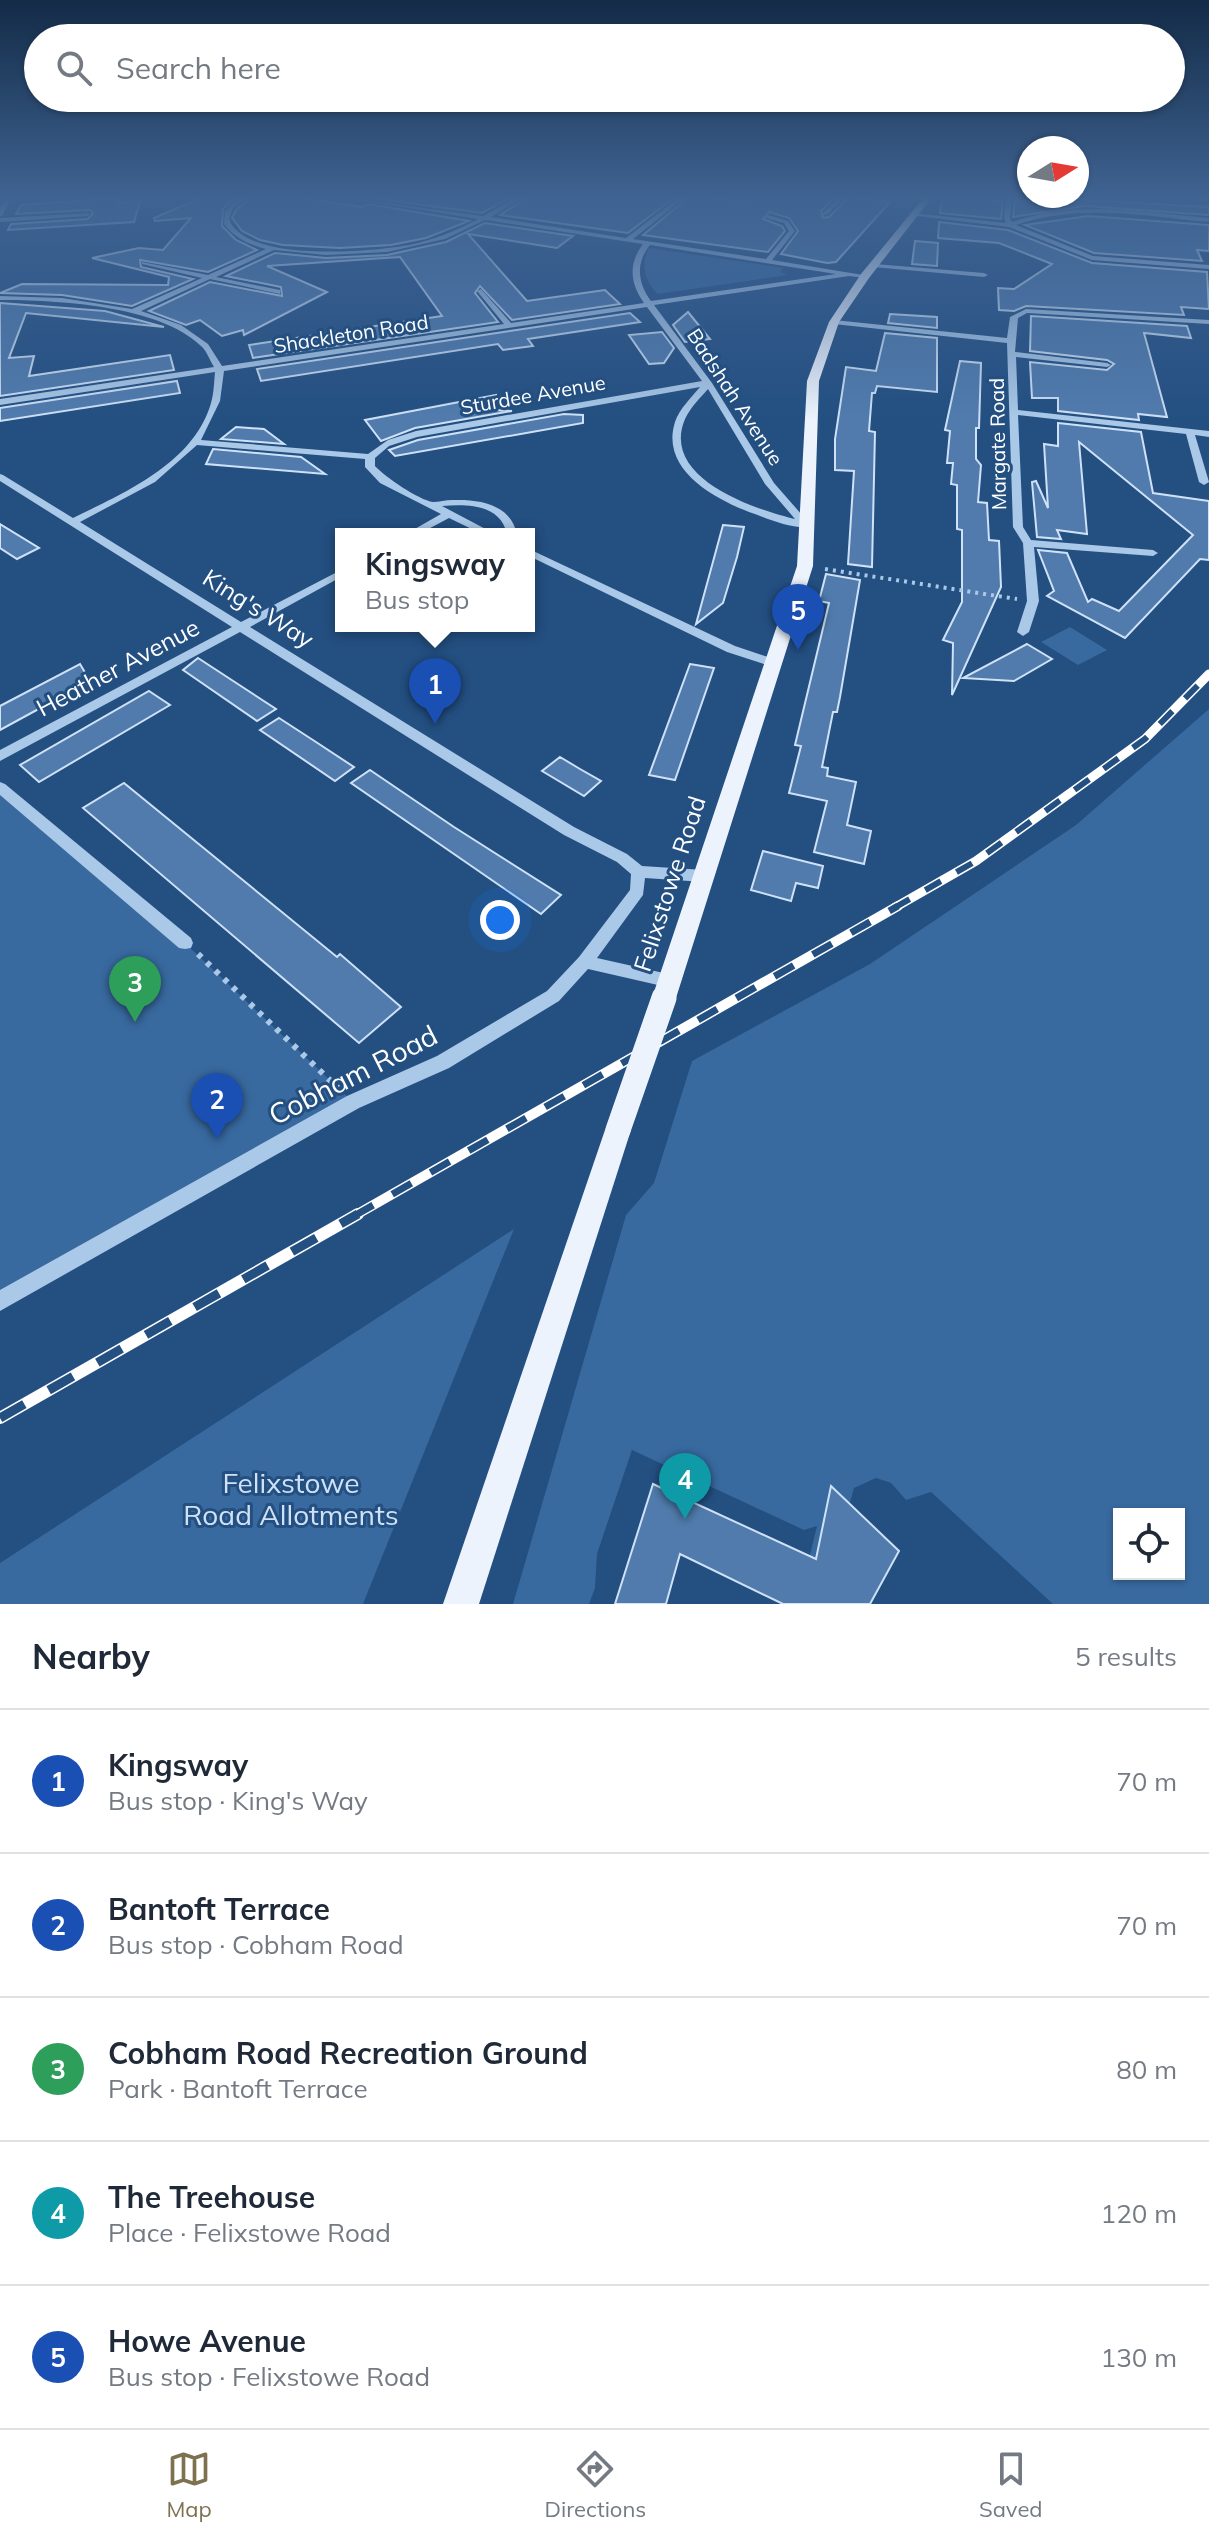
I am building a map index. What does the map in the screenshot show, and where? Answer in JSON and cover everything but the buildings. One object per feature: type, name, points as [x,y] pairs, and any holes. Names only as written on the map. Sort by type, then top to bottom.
[{"type":"main road","name":"Felixstowe Road","points":[[461,1604],[618,1130],[668,990],[805,566],[813,381],[834,322],[870,271]]},
{"type":"street","points":[[180,271],[277,292]]},
{"type":"street","points":[[135,311],[223,271]]},
{"type":"street","name":"Badshah Avenue","points":[[635,271],[641,293],[708,383],[770,484],[805,525]]},
{"type":"street","points":[[829,271],[848,274],[870,271],[984,275]]},
{"type":"street","name":"Shackleton Road","points":[[0,402],[848,274]]},
{"type":"street","points":[[481,291],[509,325]]},
{"type":"street","points":[[0,298],[70,300],[135,311],[169,323],[197,339],[212,352],[220,370],[222,384],[196,442],[159,475],[71,523]]},
{"type":"street","points":[[834,322],[1011,341],[1014,317],[1026,311],[1209,322]]},
{"type":"street","name":"Margate Road","points":[[1011,341],[1018,527],[1028,543],[1033,601],[1023,632]]},
{"type":"street","points":[[1013,354],[1107,365]]},
{"type":"street","points":[[708,383],[680,419],[678,448],[685,465],[705,487],[738,504],[763,515],[805,525]]},
{"type":"street","name":"Sturdee Avenue","points":[[370,457],[392,440],[416,434],[708,383]]},
{"type":"street","points":[[1015,412],[1209,434]]},
{"type":"street","points":[[1190,432],[1204,482]]},
{"type":"street","points":[[196,442],[370,457],[370,467],[383,481],[477,528]]},
{"type":"street","name":"King's Way","points":[[0,477],[569,831],[622,858],[638,872]]},
{"type":"street","points":[[430,505],[454,502],[483,505],[504,515],[512,528]]},
{"type":"street","points":[[422,528],[448,514]]},
{"type":"street","points":[[1028,543],[1153,553]]},
{"type":"street","points":[[535,555],[731,649],[773,663]]},
{"type":"street","name":"Heather Avenue","points":[[0,756],[335,576]]},
{"type":"street","points":[[0,787],[185,943]]},
{"type":"street","points":[[638,872],[704,876]]},
{"type":"street","name":"Cobham Road","points":[[0,1301],[353,1102],[443,1062],[553,996],[585,962],[638,891],[638,872]]},
{"type":"street","points":[[585,962],[668,990]]},
{"type":"path","points":[[805,566],[1033,601]]},
{"type":"path","points":[[185,943],[353,1102]]},
{"type":"green space","points":[[781,271],[787,275],[658,294],[645,272]]},
{"type":"green space","points":[[1070,627],[1107,650],[1078,665],[1041,642]]},
{"type":"green space","points":[[1209,709],[1209,1604],[1053,1604],[931,1492],[906,1500],[891,1483],[876,1478],[854,1488],[846,1517],[798,1604],[817,1526],[804,1530],[632,1450],[597,1554],[595,1588],[589,1604],[513,1604],[626,1215],[654,1183],[692,1061],[870,964],[1076,825]]},
{"type":"green space","points":[[0,787],[185,943],[353,1102],[0,1301]]},
{"type":"green space","name":"Felixstowe Road Allotments","points":[[514,1229],[363,1604],[0,1604],[0,1563]]},
{"type":"railway","points":[[894,908],[976,861],[1145,739],[1209,674]]},
{"type":"railway","points":[[354,1216],[898,906]]},
{"type":"railway","points":[[0,1418],[358,1214]]},
{"type":"place","name":"Howe Avenue","points":[[798,650]]},
{"type":"place","name":"Kingsway","points":[[435,724]]},
{"type":"place","name":"Cobham Road Recreation Ground","points":[[135,1022]]},
{"type":"place","name":"Bantoft Terrace","points":[[217,1139]]},
{"type":"place","name":"The Treehouse","points":[[685,1519]]}]
